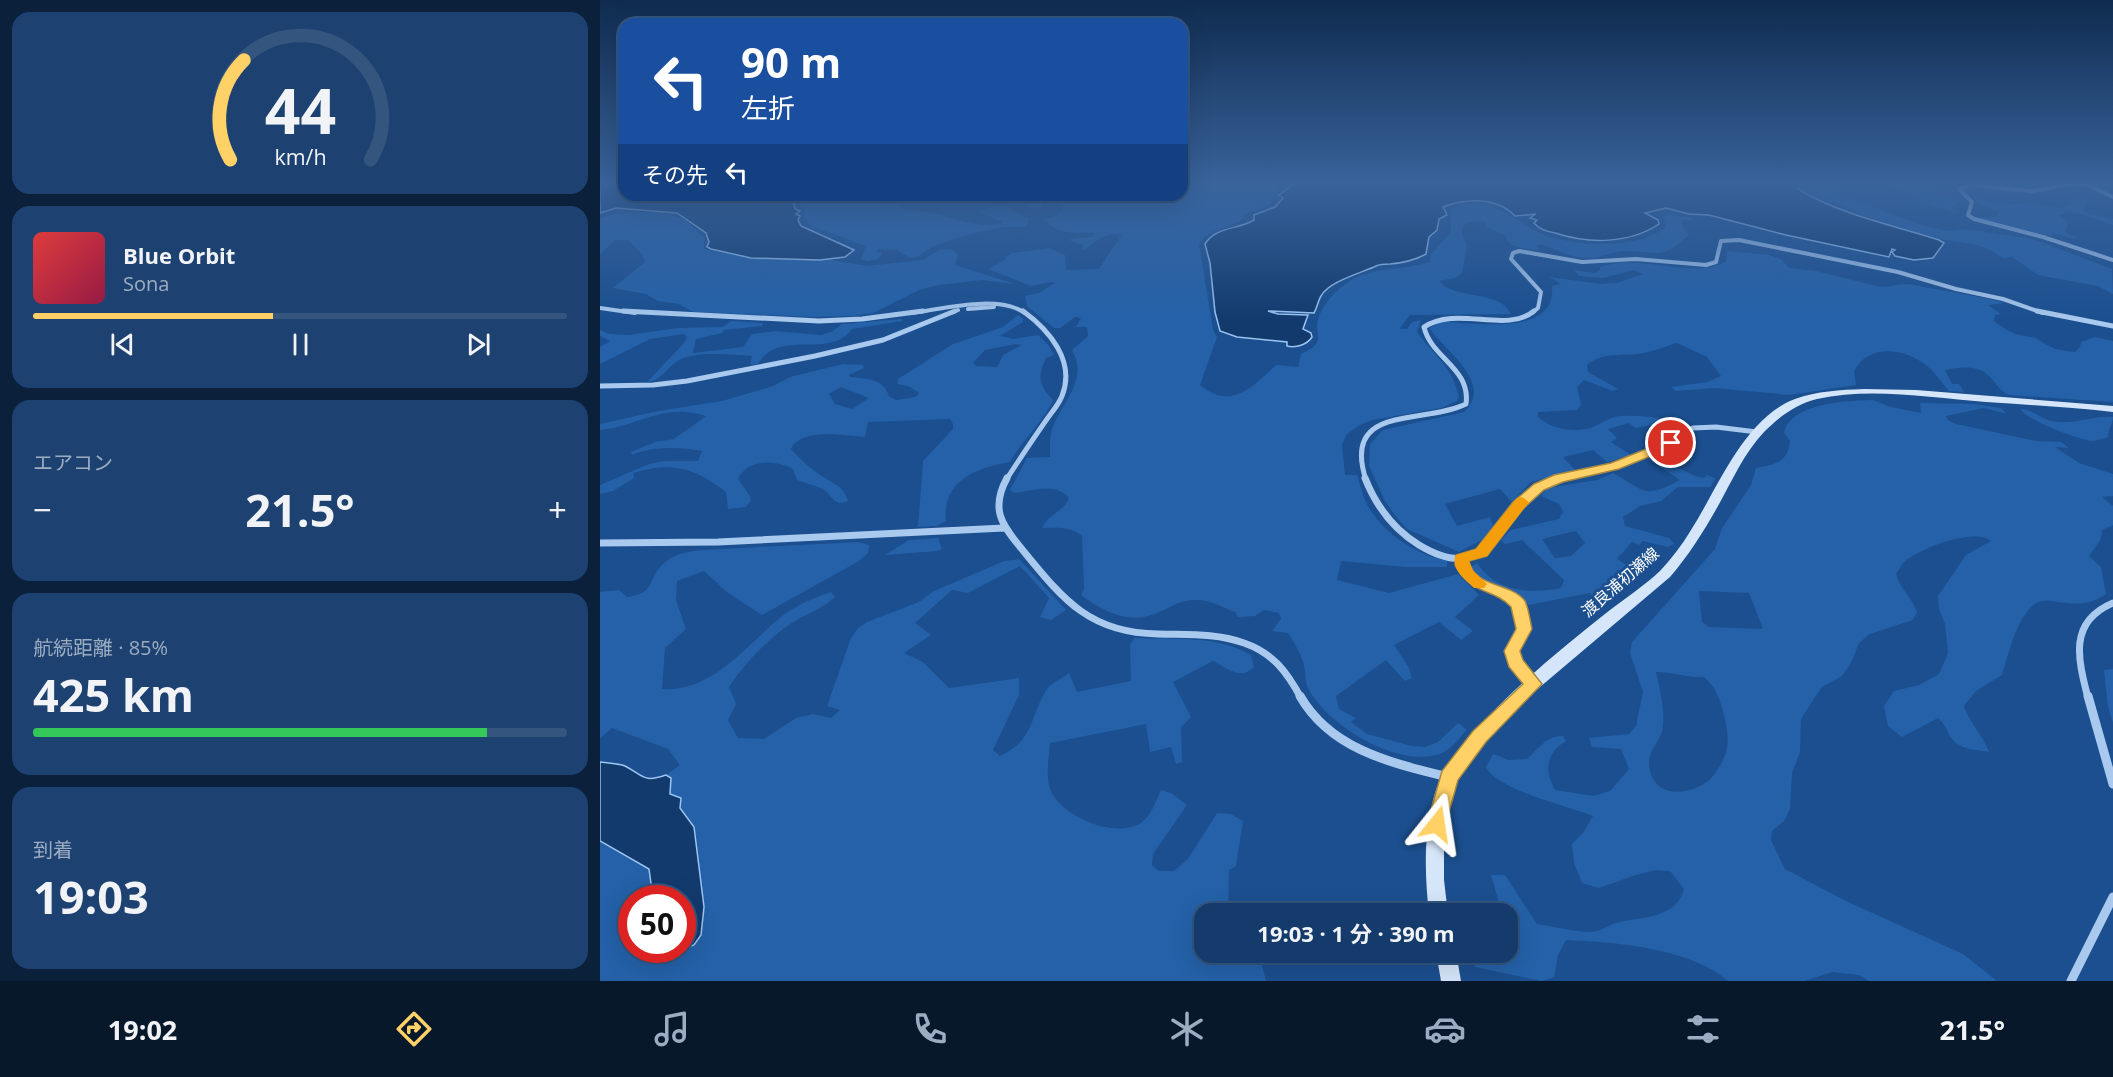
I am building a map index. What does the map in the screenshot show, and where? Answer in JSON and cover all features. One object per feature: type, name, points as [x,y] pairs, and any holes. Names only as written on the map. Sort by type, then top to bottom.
[{"type":"main road","name":"渡良浦初瀬線","points":[[1438,903],[1434,873],[1437,824],[1449,777],[1480,736],[1533,684],[1665,574],[1696,536],[1757,432],[1774,414],[1796,402],[1824,395],[1845,393],[1942,396],[2113,409]]},
{"type":"main road","points":[[1448,963],[1451,981]]},
{"type":"street","points":[[2011,229],[2113,260]]},
{"type":"street","points":[[1757,432],[1702,427],[1692,429],[1653,452],[1624,463],[1549,482],[1528,495],[1481,552],[1461,558],[1441,556],[1424,548],[1394,526],[1383,512],[1366,481],[1360,456],[1361,443],[1371,429],[1388,421],[1451,411],[1466,404],[1467,391],[1461,376],[1444,354],[1426,337],[1424,327],[1435,319],[1512,320],[1537,312],[1541,292],[1511,259],[1513,253],[1533,251],[1582,262],[1636,259],[1706,265],[1716,262],[1721,241],[1739,240],[1898,272],[1956,289],[2003,298],[2047,314],[2113,326]]},
{"type":"street","points":[[600,308],[637,313],[819,321],[862,319],[998,304],[1018,308],[1034,319],[1058,347],[1064,359],[1066,374],[1062,396],[1011,470],[1003,488],[999,508],[1004,528],[1062,595],[1086,615],[1116,630],[1141,633],[1201,633],[1222,636],[1247,644],[1267,654],[1281,665],[1291,676],[1315,718],[1330,733],[1346,744],[1408,767],[1449,777]]},
{"type":"street","points":[[600,386],[643,386],[687,381],[814,356],[884,340],[953,311],[996,307],[998,304]]},
{"type":"street","points":[[600,543],[765,541],[1004,528]]},
{"type":"street","points":[[1461,558],[1462,565],[1477,583],[1513,599],[1519,605],[1524,629],[1512,651],[1515,663],[1533,684]]},
{"type":"street","points":[[2113,603],[2100,608],[2085,622],[2081,634],[2079,657],[2113,784]]},
{"type":"street","points":[[2071,981],[2113,898]]},
{"type":"shaded area","points":[[600,229],[694,229],[704,237],[706,250],[752,258],[831,260],[867,266],[923,260],[939,250],[952,249],[958,255],[955,265],[1015,284],[982,280],[938,285],[919,290],[873,313],[854,316],[814,317],[693,312],[679,304],[658,301],[646,294],[613,288],[645,262],[643,256],[629,240],[615,240],[600,254]]},
{"type":"shaded area","points":[[700,229],[807,229],[854,250],[845,257],[820,260],[751,258],[707,247],[709,242],[706,233]]},
{"type":"shaded area","points":[[820,229],[998,229],[953,239],[918,257],[910,258],[897,250],[878,249],[876,252],[882,253],[878,259],[867,261],[861,259],[866,246]]},
{"type":"shaded area","points":[[1056,229],[1221,229],[1204,237],[1199,244],[1213,330],[1217,337],[1200,385],[1211,393],[1231,396],[1250,388],[1276,365],[1298,367],[1301,354],[1317,342],[1317,326],[1324,306],[1349,281],[1372,272],[1430,262],[1431,254],[1451,232],[1451,229],[1462,229],[1467,245],[1462,273],[1455,278],[1439,281],[1455,291],[1498,301],[1506,306],[1511,314],[1410,315],[1399,329],[1407,329],[1412,322],[1421,320],[1417,332],[1442,361],[1451,376],[1459,396],[1457,401],[1441,408],[1372,420],[1347,434],[1342,444],[1345,475],[1357,475],[1363,495],[1375,516],[1392,534],[1412,548],[1447,561],[1447,567],[1405,567],[1341,561],[1337,580],[1389,593],[1458,574],[1479,595],[1455,617],[1473,631],[1461,640],[1439,622],[1394,645],[1408,666],[1412,678],[1405,681],[1386,660],[1336,696],[1339,709],[1356,718],[1351,722],[1367,734],[1412,746],[1425,747],[1438,742],[1458,723],[1467,730],[1444,752],[1427,757],[1408,756],[1388,751],[1368,742],[1332,717],[1308,688],[1302,660],[1288,633],[1272,631],[1281,619],[1279,613],[1264,610],[1255,616],[1238,617],[1235,612],[1211,602],[1190,600],[1137,618],[1117,615],[1081,595],[1084,589],[1082,536],[1068,529],[1042,528],[1048,519],[1064,507],[1069,498],[1058,490],[1051,489],[1014,493],[1010,490],[1027,458],[1050,457],[1052,428],[1076,379],[1076,360],[1072,350],[1088,336],[1087,327],[1076,327],[1081,318],[1075,317],[1060,328],[1054,328],[1027,306],[1025,296],[1039,293],[1055,283],[1031,286],[988,269],[1005,260],[1012,253],[1049,248],[1065,255],[1066,270],[1099,269],[1122,234],[1106,236],[1083,251],[1083,244],[1072,242],[1070,239],[1092,237],[1095,233],[1075,233]]},
{"type":"shaded area","points":[[1228,229],[1437,229],[1429,237],[1426,254],[1404,262],[1378,265],[1339,281],[1325,291],[1314,313],[1268,311],[1278,314],[1308,315],[1303,329],[1311,333],[1312,337],[1304,344],[1290,347],[1287,346],[1287,342],[1237,337],[1220,331],[1205,244],[1221,231]]},
{"type":"shaded area","points":[[1491,229],[1533,229],[1551,237],[1595,244],[1642,239],[1663,229],[1684,229],[1689,234],[1673,248],[1660,253],[1622,251],[1594,258],[1580,258],[1540,244],[1536,246],[1541,251],[1525,249],[1514,246],[1505,235]]},
{"type":"shaded area","points":[[1542,229],[1651,229],[1622,239],[1608,240],[1568,237]]},
{"type":"shaded area","points":[[1762,229],[1901,229],[1944,243],[1933,258],[1914,260],[1895,256],[1892,252],[1895,250],[1892,249],[1889,257]]},
{"type":"shaded area","points":[[1905,229],[1949,231],[1965,229],[2033,239],[2112,269],[2113,294],[2098,286],[2038,275],[2012,257],[2003,258],[1973,244]]},
{"type":"shaded area","points":[[2021,229],[2066,229],[2065,232],[2077,238],[2052,233],[2052,236]]},
{"type":"shaded area","points":[[1727,251],[1769,255],[1782,260],[1789,268],[1816,271],[1877,286],[1908,284],[1995,300],[2005,303],[1988,305],[2001,314],[1995,315],[1994,321],[2003,328],[2034,338],[2060,350],[2075,352],[2081,342],[2095,337],[2113,341],[2113,402],[2009,395],[1981,370],[1970,368],[1945,370],[1952,384],[1959,384],[1964,392],[1949,391],[1927,366],[1918,360],[1898,352],[1888,351],[1878,352],[1861,362],[1854,371],[1856,385],[1790,395],[1715,388],[1676,391],[1671,387],[1707,382],[1721,376],[1707,357],[1677,343],[1644,353],[1607,356],[1593,361],[1587,365],[1588,372],[1618,389],[1613,391],[1584,380],[1577,387],[1581,405],[1577,410],[1538,412],[1538,417],[1548,424],[1573,430],[1590,428],[1620,416],[1662,419],[1675,422],[1681,430],[1673,435],[1651,425],[1635,428],[1629,423],[1608,429],[1617,438],[1611,442],[1631,455],[1607,462],[1593,450],[1563,457],[1575,470],[1531,482],[1512,502],[1500,489],[1445,504],[1457,526],[1490,517],[1493,525],[1484,539],[1459,552],[1407,529],[1397,518],[1385,501],[1369,466],[1370,444],[1383,430],[1464,412],[1472,401],[1474,390],[1471,378],[1464,367],[1429,328],[1442,322],[1511,324],[1528,320],[1541,314],[1550,302],[1552,286],[1561,284],[1549,277],[1600,284],[1617,283],[1643,274],[1634,270],[1603,278],[1579,276],[1574,270],[1595,273],[1600,270],[1600,267],[1631,262],[1680,268],[1711,267],[1726,262]]},
{"type":"shaded area","points":[[1018,315],[1023,322],[1000,336],[1013,339],[1038,335],[1049,346],[1054,355],[1046,358],[1041,370],[1041,380],[1053,400],[1010,462],[973,473],[955,486],[946,507],[946,521],[936,526],[918,527],[923,461],[953,429],[950,419],[868,422],[865,437],[825,434],[814,435],[797,442],[791,449],[811,468],[842,489],[848,501],[843,503],[836,501],[821,488],[797,480],[793,469],[770,463],[748,467],[738,479],[750,496],[751,501],[746,507],[728,509],[726,492],[693,472],[671,467],[633,473],[634,478],[613,491],[600,494],[600,485],[649,464],[665,461],[698,461],[702,451],[666,448],[632,455],[631,452],[655,442],[674,439],[706,416],[691,412],[677,412],[652,416],[614,428],[600,430],[600,424],[658,411],[722,401],[773,386],[790,377],[843,364],[863,365],[864,368],[849,375],[850,377],[879,383],[889,396],[896,400],[916,397],[919,393],[910,387],[898,384],[898,379],[953,344],[1003,327]],"holes":[[[1022,345],[1003,355],[997,367],[976,366],[973,363],[985,350]],[[841,387],[869,398],[852,409],[835,404],[829,394]]]},
{"type":"shaded area","points":[[901,319],[903,321],[852,329],[843,338],[831,342],[778,348],[767,353],[758,364],[750,365],[752,356],[716,354],[689,357],[676,362],[657,379],[647,382],[684,343],[687,337],[684,334],[650,339],[600,364],[600,347],[610,341],[600,336],[600,330],[609,334],[628,335],[679,328],[722,327],[731,321],[763,323],[762,326],[724,330],[722,333],[696,339],[693,353],[743,347],[752,334],[776,331],[821,335],[833,331],[842,324]]},
{"type":"shaded area","points":[[1873,400],[1891,407],[1921,413],[1920,403],[1974,404],[2001,408],[2007,414],[1984,408],[1946,416],[1948,420],[1956,424],[2036,441],[2061,442],[2069,448],[2055,447],[2079,463],[2113,474],[2113,496],[2102,497],[2113,506],[2113,525],[2102,530],[2101,539],[2089,556],[2101,567],[2106,594],[2094,601],[2083,603],[2041,601],[2025,614],[2015,634],[2002,675],[1976,691],[1964,706],[1989,752],[1959,745],[1938,718],[1902,737],[1888,726],[1884,706],[1894,691],[1919,685],[1939,674],[1948,653],[1945,624],[1939,609],[1938,596],[1966,555],[1991,541],[1983,537],[1972,536],[1947,541],[1922,551],[1904,562],[1896,574],[1917,612],[1913,620],[1870,634],[1859,643],[1851,663],[1842,676],[1822,687],[1815,697],[1801,719],[1800,752],[1792,773],[1790,809],[1784,821],[1772,831],[1771,840],[1785,869],[1846,901],[1963,954],[1997,981],[1869,981],[1859,975],[1832,972],[1805,981],[1728,981],[1694,961],[1673,954],[1629,945],[1566,940],[1558,955],[1554,977],[1542,981],[1475,967],[1476,963],[1518,963],[1518,903],[1499,903],[1491,875],[1505,875],[1537,924],[1580,931],[1593,932],[1619,922],[1658,914],[1667,911],[1680,899],[1684,889],[1670,871],[1656,870],[1599,888],[1582,883],[1574,863],[1572,844],[1583,833],[1593,816],[1518,790],[1504,783],[1486,767],[1493,754],[1509,760],[1527,759],[1547,740],[1563,736],[1566,741],[1554,751],[1549,762],[1549,776],[1555,790],[1594,796],[1610,791],[1629,769],[1621,749],[1592,747],[1589,738],[1629,734],[1636,726],[1643,692],[1630,653],[1632,642],[1715,549],[1722,528],[1751,485],[1756,468],[1775,464],[1787,454],[1790,441],[1784,433],[1789,423],[1797,415],[1809,409],[1836,403]],"holes":[[[1699,591],[1749,593],[1763,629],[1709,627],[1702,622]],[[1656,672],[1704,677],[1720,701],[1727,730],[1726,752],[1712,777],[1702,785],[1686,791],[1669,791],[1661,787],[1655,782],[1649,766],[1650,755],[1660,736],[1663,724],[1662,702]]]},
{"type":"shaded area","points":[[2020,409],[2059,422],[2098,417],[2113,417],[2113,419],[2108,437],[2094,441],[2054,429],[2033,419]]},
{"type":"shaded area","points":[[1656,455],[1698,477],[1704,478],[1707,475],[1715,478],[1711,487],[1678,487],[1661,501],[1640,506],[1623,517],[1625,526],[1669,538],[1674,544],[1668,547],[1643,541],[1639,545],[1632,542],[1617,559],[1638,572],[1617,598],[1597,607],[1590,593],[1529,605],[1467,569],[1477,563],[1494,580],[1514,589],[1537,591],[1561,588],[1564,580],[1522,540],[1505,544],[1501,540],[1511,530],[1559,519],[1563,512],[1559,504],[1541,496],[1547,488],[1597,480],[1613,473],[1646,491],[1659,490],[1680,480],[1648,459]],"holes":[[[1576,531],[1585,543],[1571,556],[1555,558],[1542,539]]]},
{"type":"shaded area","points":[[938,538],[942,549],[937,551],[885,555],[909,540]]},
{"type":"shaded area","points":[[858,542],[869,545],[868,553],[859,561],[762,615],[728,593],[704,571],[677,581],[676,600],[686,629],[665,648],[662,689],[680,688],[713,675],[787,613],[805,602],[831,592],[835,597],[785,627],[767,642],[729,687],[736,704],[728,720],[738,738],[764,739],[796,718],[813,714],[831,718],[840,710],[827,706],[851,638],[858,628],[867,622],[919,602],[934,591],[1004,561],[1019,559],[1066,610],[1051,620],[1040,617],[1049,598],[1020,566],[968,593],[952,590],[915,623],[931,635],[904,653],[923,662],[949,688],[1019,678],[1019,695],[993,750],[1000,756],[1020,743],[1047,689],[1069,673],[1077,692],[1131,681],[1130,645],[1134,638],[1208,641],[1237,648],[1251,655],[1254,667],[1244,673],[1234,672],[1213,661],[1173,682],[1191,717],[1181,727],[1182,762],[1176,764],[1171,747],[1150,752],[1146,724],[1050,743],[1048,775],[1054,796],[1063,806],[1074,815],[1103,827],[1131,827],[1142,822],[1151,811],[1161,790],[1171,793],[1187,805],[1153,854],[1152,865],[1159,871],[1174,871],[1188,859],[1217,813],[1231,814],[1243,821],[1236,866],[1229,870],[1228,903],[1194,903],[1194,963],[1262,963],[1266,981],[600,981],[600,841],[649,869],[651,885],[618,885],[618,963],[696,963],[694,827],[670,794],[671,779],[666,775],[680,765],[668,749],[612,728],[600,738],[600,592],[619,590],[627,597],[642,593],[665,562],[679,554],[701,550]]},
{"type":"shaded area","points":[[2113,669],[2113,723],[2108,707],[2104,670]]},
{"type":"shaded area","points":[[600,762],[622,765],[648,778],[666,775],[671,778],[670,794],[681,798],[680,808],[694,827],[704,907],[701,935],[696,942],[696,885],[651,885],[649,869],[600,841]]},
{"type":"slow traffic","points":[[1479,584],[1468,574],[1462,565],[1461,558],[1472,556],[1488,546],[1522,502]]},
{"type":"route","points":[[1437,824],[1449,777],[1480,736],[1533,684],[1515,663],[1512,651],[1513,645],[1524,629],[1519,605],[1513,599],[1477,583],[1462,565],[1461,558],[1472,556],[1488,546],[1518,506],[1539,487],[1559,478],[1614,466],[1671,443]]}]
